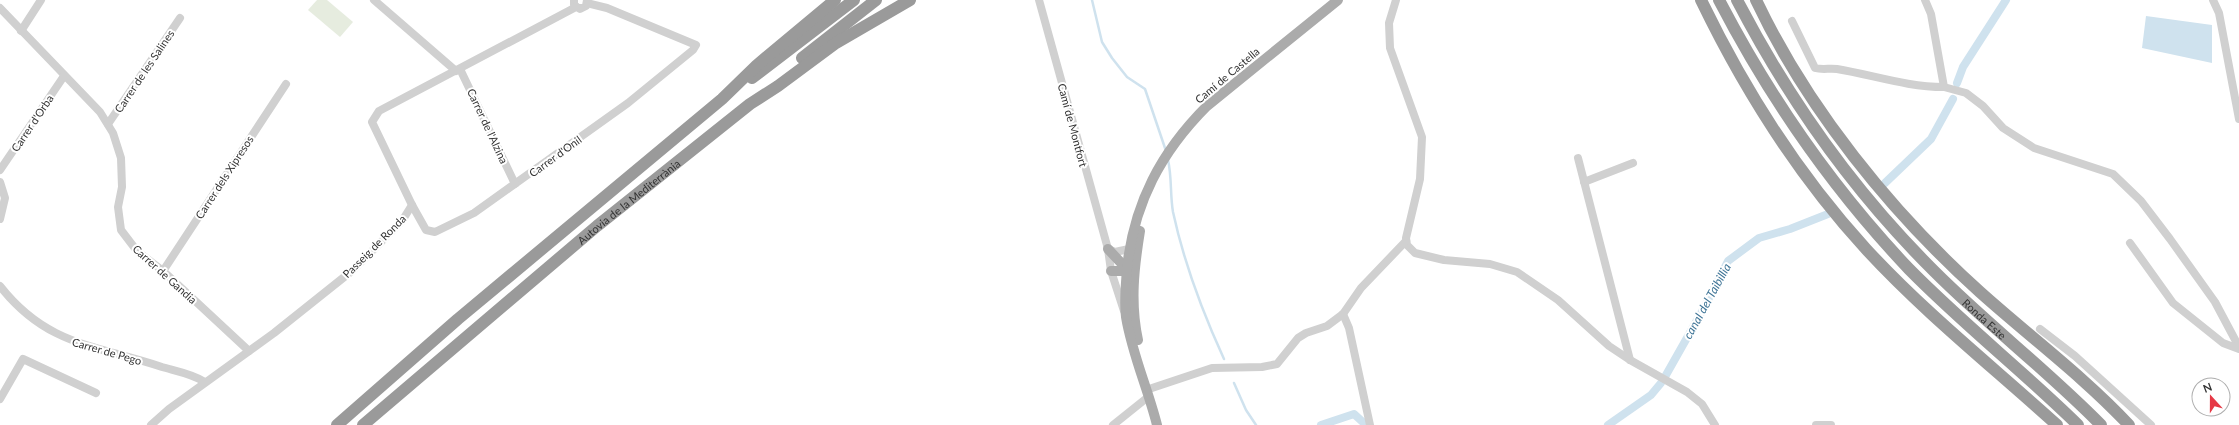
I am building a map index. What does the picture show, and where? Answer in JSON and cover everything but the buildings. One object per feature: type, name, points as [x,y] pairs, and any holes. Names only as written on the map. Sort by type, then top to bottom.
[{"type":"highway","name":"Autovia de la Mediterrània","points":[[337,425],[458,319],[722,98],[757,65],[835,0]]},
{"type":"highway","points":[[722,98],[765,69],[854,0]]},
{"type":"highway","points":[[750,104],[773,81],[876,0]]},
{"type":"highway","name":"Autovia de la Mediterrània","points":[[363,425],[597,226],[750,104],[778,86],[836,43],[910,0]]},
{"type":"highway","points":[[1701,0],[1729,53],[1764,113],[1830,206],[1845,224],[1912,296],[2057,425]]},
{"type":"highway","name":"Ronda Este","points":[[1719,0],[1744,47],[1793,126],[1861,216],[1910,269],[1950,308],[2078,425]]},
{"type":"highway","name":"Ronda Este","points":[[1737,0],[1784,84],[1858,188],[1874,207],[1945,282],[2101,425]]},
{"type":"highway","points":[[1756,0],[1805,85],[1839,137],[1887,196],[1946,260],[2129,425]]},
{"type":"main road","name":"Camí de Castella","points":[[1157,425],[1142,377],[1143,363],[1131,319],[1127,271],[1129,249],[1140,206],[1159,166],[1177,139],[1207,106],[1338,0]]},
{"type":"main road","name":"Camí de Castella","points":[[1131,319],[1140,229],[1150,186]]},
{"type":"main road","points":[[1127,271],[1130,266],[1136,239],[1140,229]]},
{"type":"main road","points":[[1108,250],[1127,271]]},
{"type":"main road","points":[[1111,271],[1127,271]]},
{"type":"street","points":[[21,31],[41,0]]},
{"type":"street","name":"Carrer de l'Alzina","points":[[374,0],[458,70],[515,184]]},
{"type":"street","name":"Camí de Montfort","points":[[1039,0],[1108,250],[1111,271],[1131,319]]},
{"type":"street","points":[[1113,425],[1147,393],[1212,368],[1262,367],[1277,364],[1298,338],[1306,333],[1327,326],[1343,314],[1361,288],[1406,241],[1420,179],[1422,137],[1390,48],[1388,23],[1396,0]]},
{"type":"street","points":[[1925,0],[1931,14],[1944,87]]},
{"type":"street","points":[[2213,0],[2219,13],[2239,119]]},
{"type":"street","name":"Passeig de Ronda","points":[[151,425],[205,382],[249,351],[353,270],[402,221],[412,205],[372,122],[379,111],[458,70],[574,3],[582,8],[587,2]]},
{"type":"street","name":"Carrer d'Onil","points":[[412,205],[426,230],[435,232],[474,213],[628,103],[694,50],[696,45],[607,8],[587,2]]},
{"type":"street","name":"Carrer de Gandia","points":[[0,8],[100,112],[108,124],[113,133],[121,158],[122,187],[118,207],[122,230],[137,251],[163,271],[249,351]]},
{"type":"street","name":"Carrer de les Salines","points":[[108,124],[180,18]]},
{"type":"street","points":[[1792,21],[1815,68],[1836,69],[1916,85],[1944,87],[1966,93],[1983,106],[2003,128],[2034,148],[2113,174],[2141,201],[2170,239],[2215,302],[2239,348]]},
{"type":"street","name":"Carrer d'Orba","points":[[0,170],[64,76]]},
{"type":"street","name":"Carrer dels Xipresos","points":[[163,271],[286,84]]},
{"type":"street","points":[[1578,158],[1630,360]]},
{"type":"street","points":[[1584,182],[1633,163]]},
{"type":"street","points":[[0,182],[5,198],[0,219]]},
{"type":"street","points":[[1406,241],[1407,245],[1415,253],[1444,260],[1490,264],[1517,272],[1558,300],[1609,346],[1630,360],[1687,392],[1702,404],[1715,425]]},
{"type":"street","points":[[2130,243],[2174,303],[2223,343],[2239,348]]},
{"type":"street","points":[[1108,250],[1115,252],[1129,249]]},
{"type":"street","name":"Carrer de Pego","points":[[0,286],[34,320],[51,332],[76,343],[135,358],[205,382]]},
{"type":"street","points":[[1343,314],[1349,328],[1370,425]]},
{"type":"street","points":[[2040,329],[2075,356],[2151,425]]},
{"type":"street","points":[[0,399],[23,359],[96,393]]},
{"type":"street","points":[[1816,425],[1831,425]]},
{"type":"shaded area","points":[[317,0],[327,0],[353,22],[340,37],[308,10]]},
{"type":"water","points":[[2146,16],[2212,25],[2212,63],[2142,48]]},
{"type":"waterway","points":[[1092,0],[1102,42],[1127,77],[1145,89],[1166,151]]},
{"type":"waterway","name":"canal del Taibillia","points":[[1957,83],[1963,67],[2006,0]]},
{"type":"waterway","name":"canal del Taibillia","points":[[1885,183],[1931,139],[1953,99]]},
{"type":"waterway","points":[[1168,160],[1173,212],[1177,231],[1201,305],[1224,359]]},
{"type":"waterway","name":"canal del Taibillia","points":[[1666,375],[1705,306],[1728,261],[1759,238],[1790,229],[1828,214]]},
{"type":"waterway","points":[[1234,383],[1246,410],[1256,425]]},
{"type":"waterway","name":"canal del Taibillia","points":[[1608,425],[1651,395],[1661,383]]},
{"type":"waterway","name":"canal del Taibillia","points":[[1321,425],[1354,414],[1366,425]]}]
